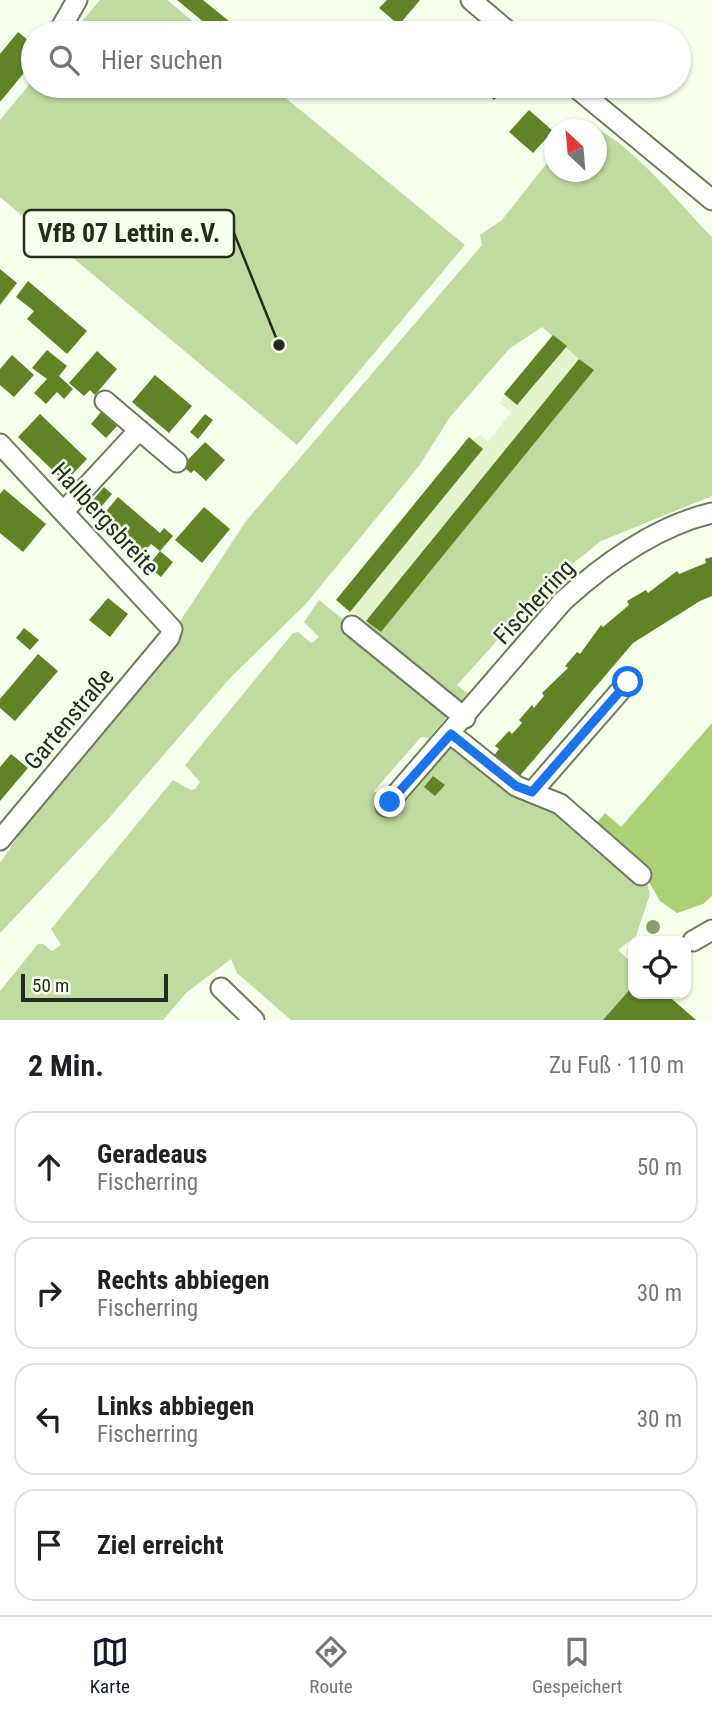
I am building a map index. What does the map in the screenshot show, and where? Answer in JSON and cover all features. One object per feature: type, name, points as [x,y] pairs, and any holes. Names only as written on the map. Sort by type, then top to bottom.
[{"type":"street","points":[[65,21],[77,0]]},
{"type":"street","points":[[471,0],[496,21]]},
{"type":"street","points":[[589,98],[712,200]]},
{"type":"street","points":[[105,401],[177,462]]},
{"type":"street","points":[[64,511],[139,430]]},
{"type":"street","name":"Hallbergsbreite","points":[[0,444],[172,629]]},
{"type":"street","name":"Fischerring","points":[[386,806],[451,734],[563,601],[593,573],[662,531],[712,513]]},
{"type":"street","points":[[352,626],[464,718]]},
{"type":"street","name":"Gartenstraße","points":[[0,840],[169,638],[172,629]]},
{"type":"street","points":[[532,792],[628,682]]},
{"type":"street","points":[[451,734],[516,786],[560,804],[641,875]]},
{"type":"street","points":[[692,941],[712,930]]},
{"type":"street","points":[[221,988],[254,1020]]},
{"type":"shaded area","points":[[100,0],[167,0],[192,21],[82,21]]},
{"type":"shaded area","points":[[21,95],[21,98],[286,98],[465,245],[297,445],[0,197],[0,120]]},
{"type":"shaded area","points":[[607,135],[651,172],[712,237],[712,496],[601,541],[551,581],[457,685],[472,697],[463,706],[366,629],[369,623],[381,632],[593,371],[542,327],[509,349],[450,417],[419,466],[305,605],[231,677],[109,818],[0,933],[0,863],[55,783],[169,638],[246,521],[482,245],[480,235],[502,220],[544,167],[544,182],[607,182]]},
{"type":"shaded area","points":[[553,335],[594,370],[381,632],[350,612],[336,600],[469,437],[473,440],[480,434],[488,442],[511,412],[499,403]]},
{"type":"shaded area","points":[[319,600],[448,703],[445,719],[429,738],[421,737],[374,791],[389,802],[451,734],[532,792],[647,883],[650,894],[636,936],[628,936],[628,942],[618,950],[628,959],[628,999],[672,999],[696,1020],[291,1020],[237,973],[231,959],[186,993],[163,1020],[0,1020],[0,991],[38,944],[43,944],[52,951],[61,945],[51,929],[173,780],[191,790],[195,789],[200,782],[185,765],[293,633],[298,632],[311,643],[319,637],[304,622]]},
{"type":"green space","points":[[712,723],[712,896],[703,904],[677,913],[660,901],[641,868],[595,825],[605,813],[621,827]]},
{"type":"building","points":[[177,0],[203,0],[229,21],[202,21]]},
{"type":"building","points":[[387,0],[420,0],[402,21],[394,21],[379,8]]},
{"type":"building","points":[[18,32],[21,34],[21,77],[0,102],[0,54]]},
{"type":"building","points":[[529,110],[544,123],[544,141],[533,153],[509,132]]},
{"type":"building","points":[[0,269],[17,283],[0,305]]},
{"type":"building","points":[[28,281],[87,331],[67,354],[27,319],[34,311],[16,297]]},
{"type":"building","points":[[553,335],[567,346],[517,405],[504,394]]},
{"type":"building","points":[[47,350],[67,366],[59,376],[73,389],[64,399],[57,392],[46,404],[34,393],[47,379],[32,368]]},
{"type":"building","points":[[97,351],[117,369],[95,395],[90,390],[84,396],[69,383]]},
{"type":"building","points":[[12,355],[34,375],[14,397],[0,385],[0,369]]},
{"type":"building","points":[[579,359],[594,370],[381,632],[366,621]]},
{"type":"building","points":[[155,375],[192,406],[169,433],[132,402]]},
{"type":"building","points":[[101,412],[117,426],[106,438],[91,424]]},
{"type":"building","points":[[40,414],[87,459],[65,482],[18,437]]},
{"type":"building","points":[[205,414],[213,420],[198,439],[190,432]]},
{"type":"building","points":[[469,437],[483,449],[350,612],[336,600]]},
{"type":"building","points":[[205,442],[225,460],[206,481],[194,470],[191,473],[182,466]]},
{"type":"building","points":[[104,487],[112,494],[94,515],[86,508]]},
{"type":"building","points":[[4,489],[46,524],[23,552],[0,533],[0,494]]},
{"type":"building","points":[[118,497],[160,533],[164,528],[173,536],[160,551],[151,544],[139,557],[97,522]]},
{"type":"building","points":[[204,507],[230,529],[202,563],[175,540]]},
{"type":"building","points":[[160,551],[173,562],[161,577],[148,566]]},
{"type":"building","points":[[712,557],[712,596],[633,643],[518,778],[493,757],[499,749],[495,746],[509,731],[512,734],[522,723],[519,720],[532,705],[534,708],[544,696],[542,693],[568,668],[565,666],[577,652],[580,654],[601,625],[603,627],[629,605],[627,601],[646,590],[648,593],[677,571],[679,574],[706,563],[705,559]]},
{"type":"building","points":[[108,598],[128,614],[110,637],[89,620]]},
{"type":"building","points":[[24,628],[39,640],[30,650],[16,638]]},
{"type":"building","points":[[38,654],[58,671],[15,721],[0,708],[0,699]]},
{"type":"building","points":[[11,754],[28,768],[0,801],[0,767]]},
{"type":"building","points":[[433,776],[445,785],[435,796],[424,787]]},
{"type":"building","points":[[628,992],[628,999],[672,999],[696,1020],[603,1020]]},
{"type":"place","name":"VfB 07 Lettin e.V.","points":[[279,345]]},
{"type":"route","points":[[390,802],[451,734],[516,786],[532,792],[628,682]]}]
